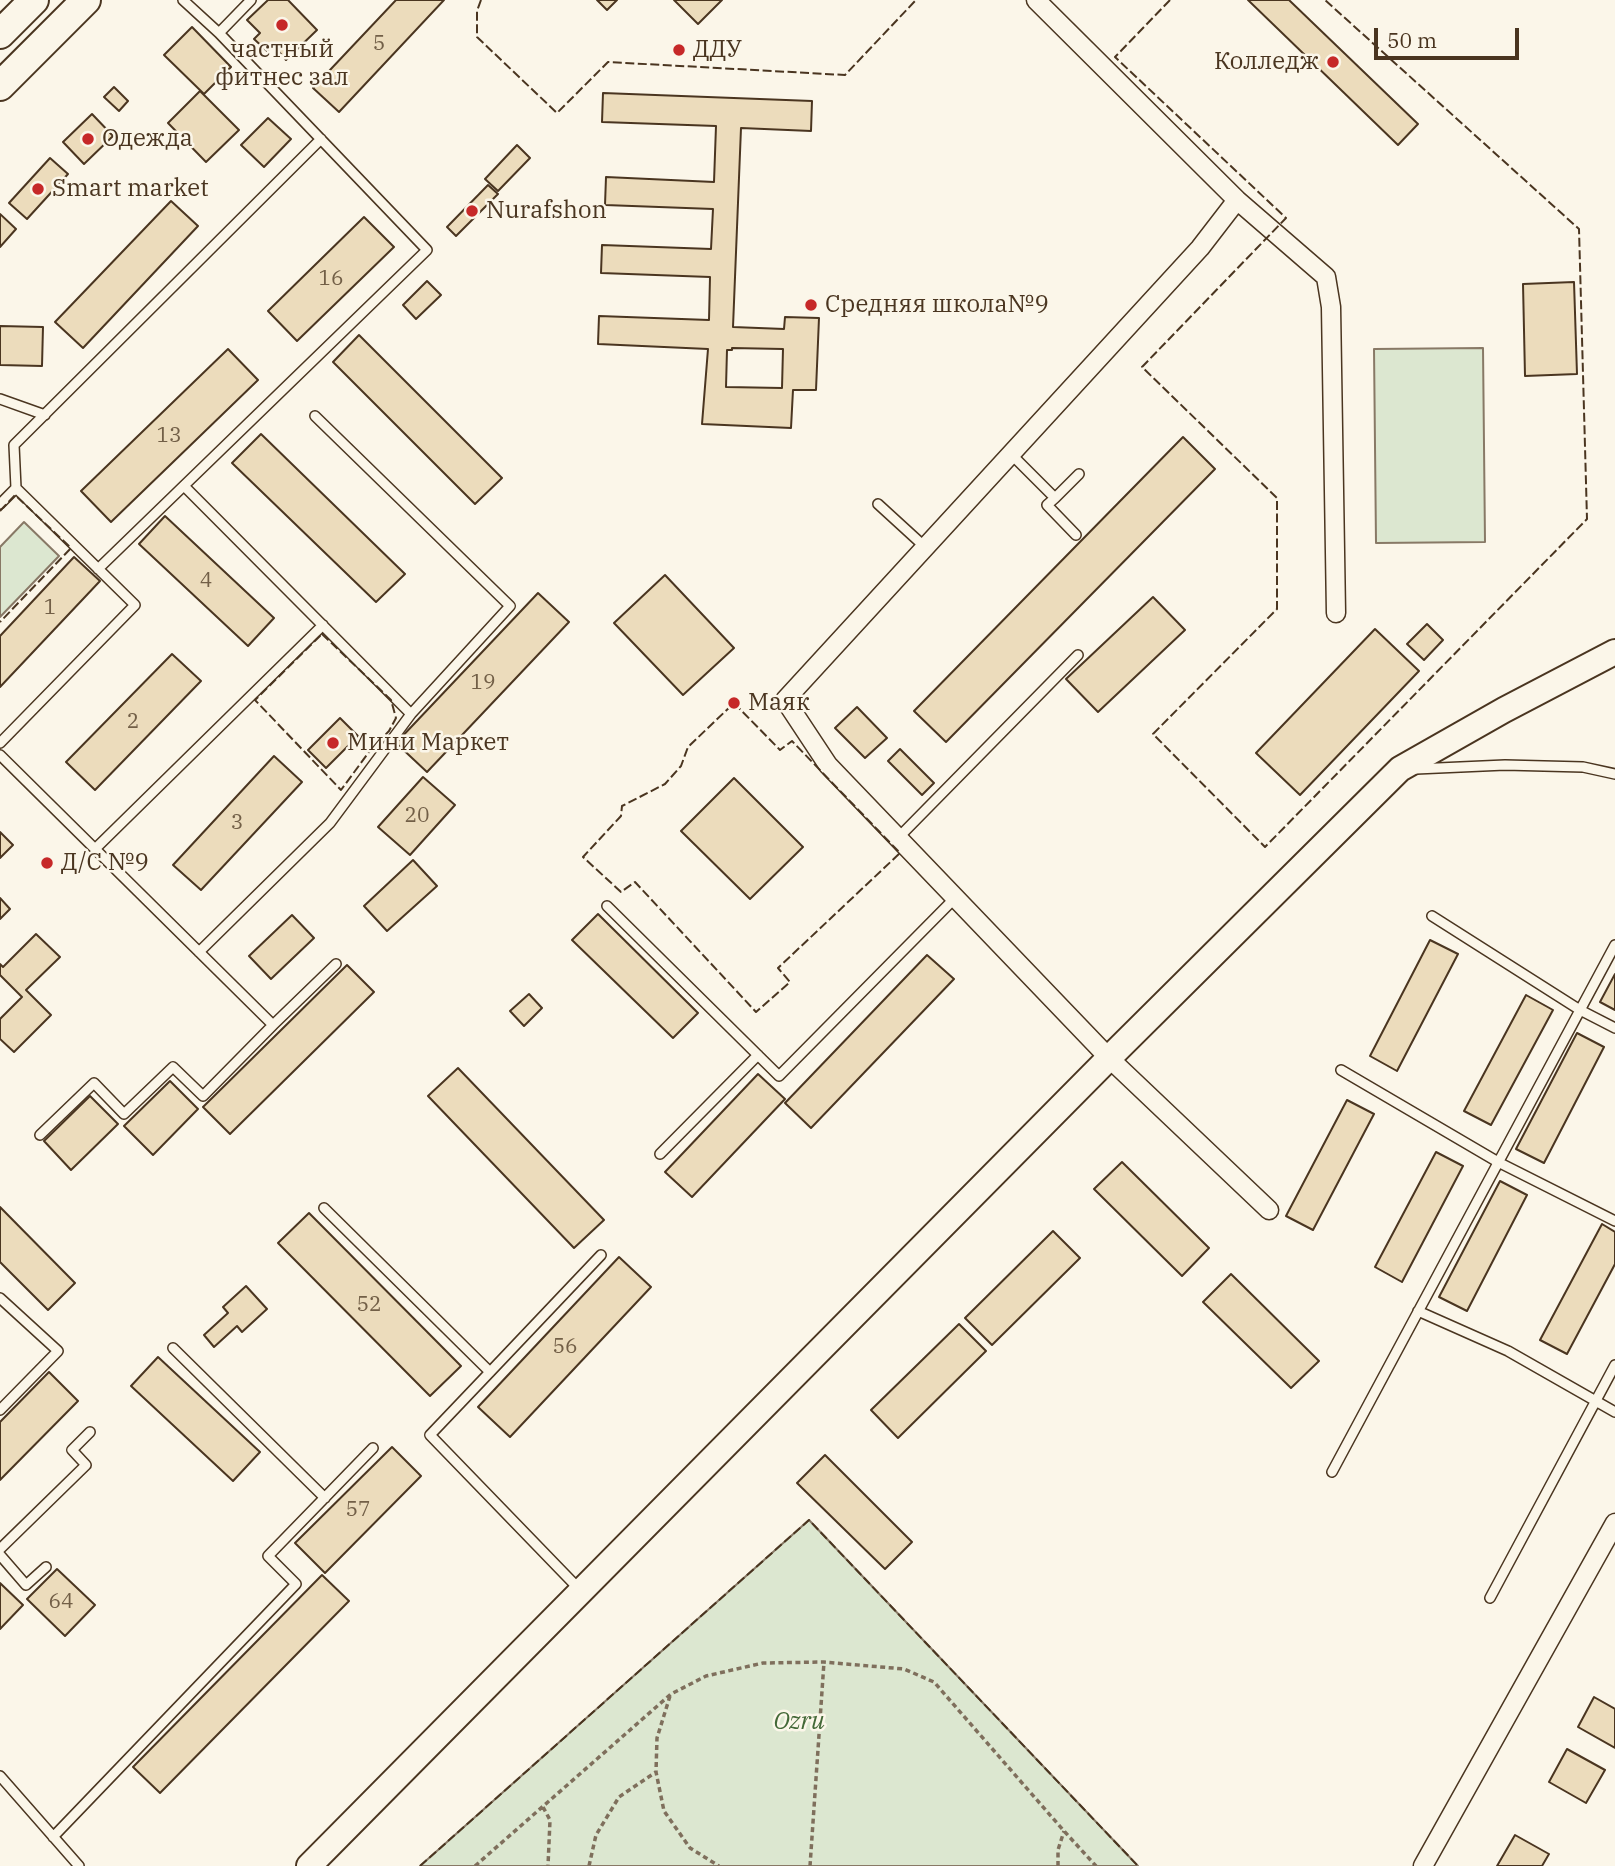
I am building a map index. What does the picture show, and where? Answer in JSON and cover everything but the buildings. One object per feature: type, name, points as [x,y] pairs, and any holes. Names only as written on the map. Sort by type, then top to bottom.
[{"type":"main road","points":[[0,34],[34,0]]},
{"type":"main road","points":[[0,86],[86,0]]},
{"type":"street","points":[[1036,0],[1237,200],[1326,277],[1331,307],[1336,613]]},
{"type":"street","points":[[1237,200],[1200,248],[785,700],[828,765],[1109,1058],[1269,1210]]},
{"type":"street","points":[[309,1866],[1109,1058],[1400,769],[1504,710],[1615,652]]},
{"type":"street","points":[[1424,1866],[1615,1523]]},
{"type":"lane","points":[[99,569],[427,250],[219,33],[183,0]]},
{"type":"lane","points":[[219,33],[251,0]]},
{"type":"lane","points":[[0,743],[135,605],[16,488],[14,445],[321,139]]},
{"type":"lane","points":[[0,399],[45,415]]},
{"type":"lane","points":[[199,952],[330,823],[411,714],[510,606],[315,415]]},
{"type":"lane","points":[[1010,454],[1055,498]]},
{"type":"lane","points":[[1076,535],[1047,505],[1079,474]]},
{"type":"lane","points":[[184,486],[411,714]]},
{"type":"lane","points":[[0,504],[16,488]]},
{"type":"lane","points":[[878,504],[925,547]]},
{"type":"lane","points":[[95,849],[323,625]]},
{"type":"lane","points":[[898,838],[1079,655]]},
{"type":"lane","points":[[0,755],[273,1025]]},
{"type":"lane","points":[[1400,769],[1557,766],[1583,767],[1615,774]]},
{"type":"lane","points":[[607,906],[779,1076],[955,898]]},
{"type":"lane","points":[[1432,916],[1580,1010],[1615,1028]]},
{"type":"lane","points":[[1332,1472],[1615,945]]},
{"type":"lane","points":[[40,1135],[94,1083],[124,1114],[173,1067],[203,1096],[336,964]]},
{"type":"lane","points":[[660,1154],[758,1055]]},
{"type":"lane","points":[[1341,1070],[1499,1162],[1615,1222]]},
{"type":"lane","points":[[324,1208],[490,1371]]},
{"type":"lane","points":[[581,1591],[430,1435],[601,1255]]},
{"type":"lane","points":[[0,1298],[58,1351],[0,1410]]},
{"type":"lane","points":[[1418,1311],[1508,1351],[1615,1412]]},
{"type":"lane","points":[[173,1348],[325,1498]]},
{"type":"lane","points":[[1490,1598],[1615,1365]]},
{"type":"lane","points":[[0,1549],[86,1465],[72,1450],[90,1432]]},
{"type":"lane","points":[[54,1837],[296,1584],[268,1556],[373,1448]]},
{"type":"lane","points":[[0,1555],[26,1585],[46,1567]]},
{"type":"lane","points":[[0,1776],[79,1866]]},
{"type":"path","points":[[810,1866],[824,1662]]},
{"type":"path","points":[[475,1866],[671,1694],[706,1676],[763,1663],[824,1662],[904,1669],[934,1682],[1096,1866]]},
{"type":"path","points":[[671,1694],[657,1738],[656,1772],[664,1811],[690,1848],[719,1866]]},
{"type":"path","points":[[589,1866],[596,1835],[619,1797],[656,1772]]},
{"type":"path","points":[[543,1807],[550,1820],[548,1866]]},
{"type":"path","points":[[1058,1866],[1058,1850],[1064,1831]]},
{"type":"green space","points":[[1483,348],[1485,542],[1376,543],[1374,349]]},
{"type":"green space","points":[[24,522],[59,556],[0,617],[0,547]]},
{"type":"green space","name":"Ozru","points":[[809,1520],[1138,1866],[420,1866]]},
{"type":"fence","points":[[481,0],[477,11],[477,37],[557,113],[608,62],[845,75],[916,0]]},
{"type":"fence","points":[[1170,0],[1115,57],[1286,218],[1142,367],[1277,498],[1277,609],[1153,734],[1265,847],[1587,519],[1579,229],[1325,0]]},
{"type":"fence","points":[[0,511],[15,495],[71,548],[0,622]]},
{"type":"fence","points":[[322,634],[391,700],[396,718],[389,731],[369,752],[341,790],[255,700],[322,634]]},
{"type":"fence","points":[[734,703],[780,750],[792,741],[900,853],[778,968],[790,982],[756,1012],[635,882],[621,892],[583,857],[621,816],[622,806],[665,784],[681,766],[688,747],[734,703]]},
{"type":"fence","points":[[420,1866],[809,1520],[1138,1866]]},
{"type":"place","name":"частный фитнес зал","points":[[282,25]]},
{"type":"place","name":"ДДУ","points":[[679,50]]},
{"type":"place","name":"Колледж","points":[[1333,62]]},
{"type":"place","name":"Одежда","points":[[88,139]]},
{"type":"place","name":"Smart market","points":[[38,189]]},
{"type":"place","name":"Nurafshon","points":[[472,211]]},
{"type":"place","name":"Средняя школа№9","points":[[811,305]]},
{"type":"place","name":"Маяк","points":[[734,703]]},
{"type":"place","name":"Мини Маркет","points":[[333,743]]},
{"type":"place","name":"Д/С №9","points":[[47,863]]}]
